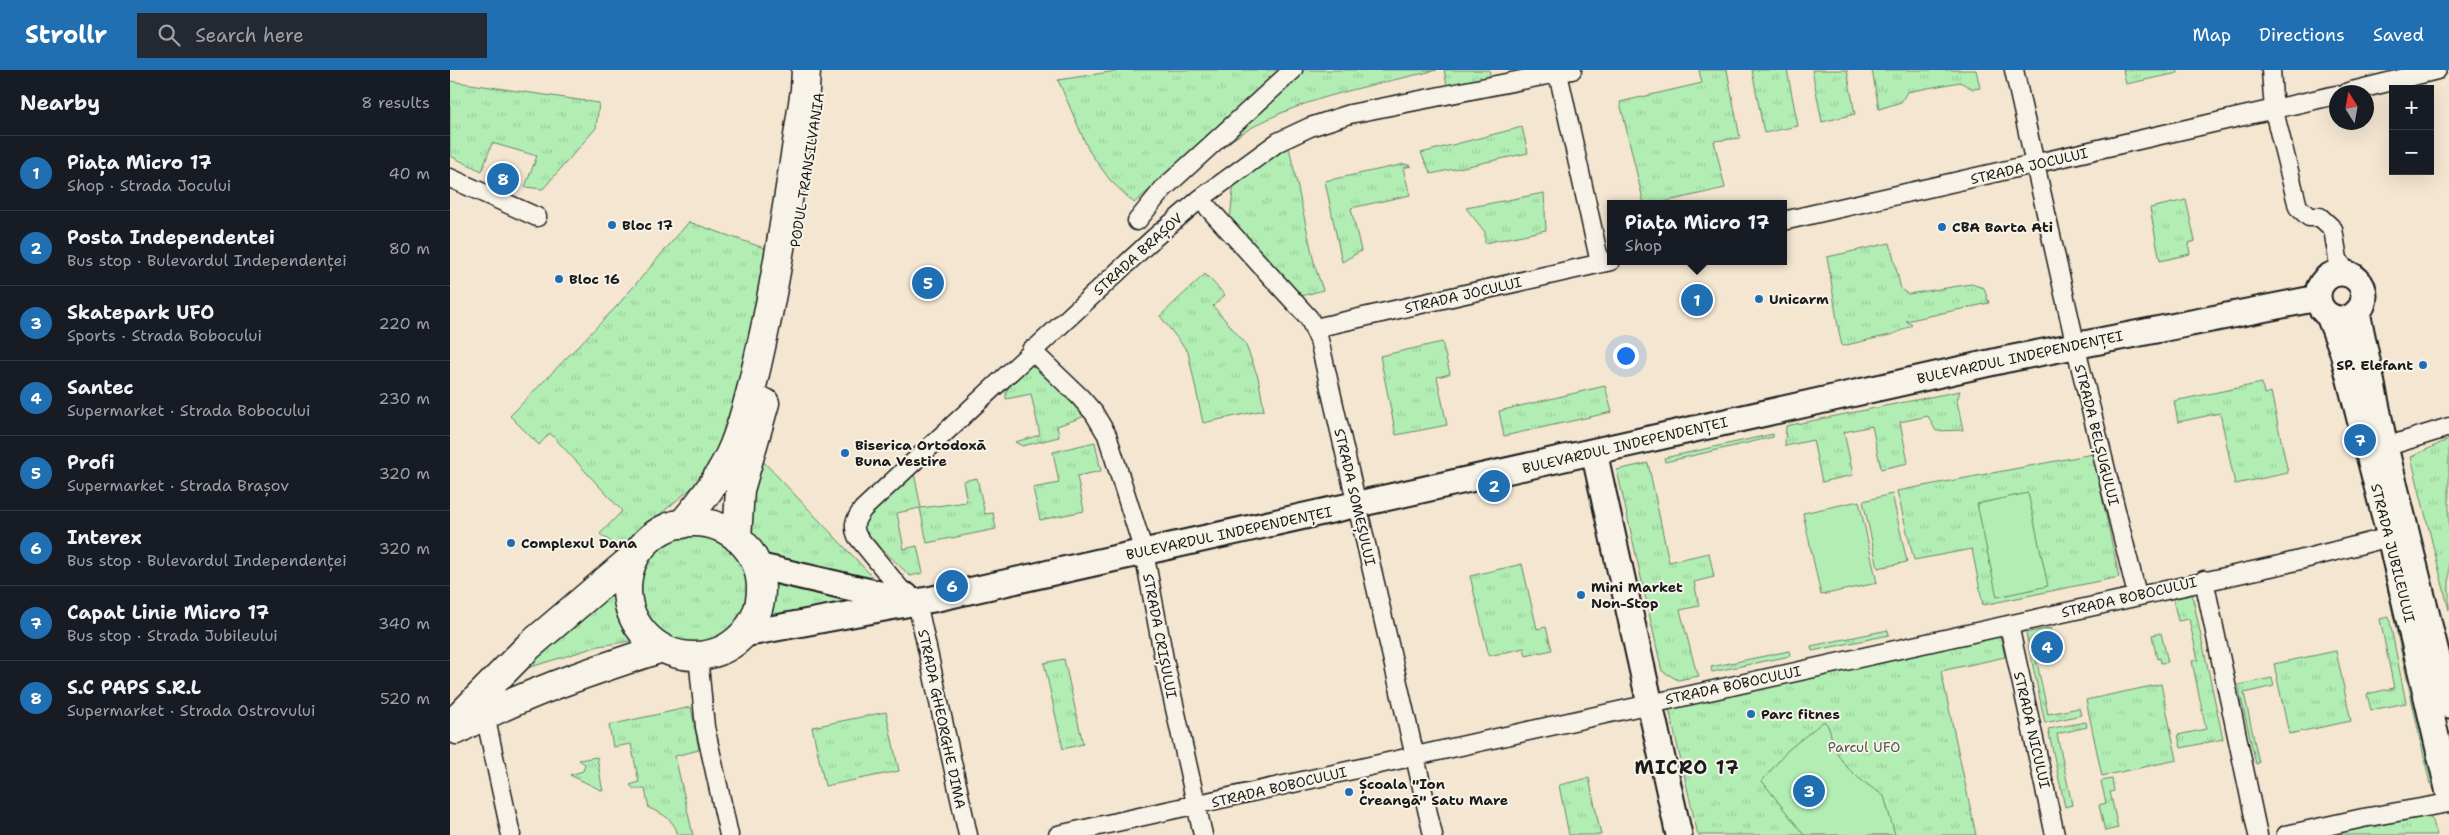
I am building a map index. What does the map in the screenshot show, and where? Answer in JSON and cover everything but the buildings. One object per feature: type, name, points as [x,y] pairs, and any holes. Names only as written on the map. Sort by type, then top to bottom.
[{"type":"main road","name":"PODUL TRANSILVANIA","points":[[784,270],[806,70]]},
{"type":"main road","name":"PODUL TRANSILVANIA","points":[[784,270],[822,70]]},
{"type":"main road","points":[[682,524],[706,497],[734,446],[784,270]]},
{"type":"main road","points":[[737,538],[740,490],[769,391],[784,270]]},
{"type":"main road","name":"BULEVARDUL INDEPENDENȚEI","points":[[682,524],[711,525],[737,538],[749,551],[757,566],[761,596],[755,616],[744,634],[728,647],[698,656],[673,653],[648,638],[637,624],[628,601],[628,577],[638,554],[657,534],[682,524]]},
{"type":"main road","points":[[450,726],[528,647],[638,554]]},
{"type":"main road","points":[[450,736],[485,715],[580,675],[662,648]]},
{"type":"street","points":[[1137,221],[1163,189],[1294,70]]},
{"type":"street","name":"STRADA BELȘUGULUI","points":[[2014,70],[2075,344],[2137,595]]},
{"type":"street","points":[[2271,70],[2274,111],[2298,207],[2309,217],[2320,217],[2333,229],[2340,269],[2360,284],[2363,291],[2363,298],[2357,312],[2344,319],[2324,307],[2321,284],[2340,269]]},
{"type":"street","points":[[2374,86],[2437,70]]},
{"type":"street","points":[[1565,72],[1606,262]]},
{"type":"street","name":"STRADA BRAȘOV","points":[[919,599],[857,536],[853,528],[856,519],[863,509],[1031,350],[1154,238],[1200,199],[1278,142],[1310,127],[1350,114],[1565,72]]},
{"type":"street","name":"STRADA JOCULUI","points":[[1787,221],[2274,111],[2329,97]]},
{"type":"street","points":[[450,178],[536,216]]},
{"type":"street","name":"STRADA SOMEȘULUI","points":[[1200,199],[1297,304],[1314,328],[1433,835]]},
{"type":"street","name":"STRADA JOCULUI","points":[[1314,328],[1606,262]]},
{"type":"street","name":"BULEVARDUL INDEPENDENȚEI","points":[[744,634],[1144,552],[1356,506],[2075,344],[2324,307]]},
{"type":"street","name":"STRADA JUBILEULUI","points":[[2324,307],[2342,349],[2449,705]]},
{"type":"street","name":"STRADA JUBILEULUI","points":[[2357,312],[2385,447],[2399,538],[2449,792]]},
{"type":"street","name":"STRADA CRIȘULUI","points":[[1031,350],[1080,397],[1104,428],[1144,552],[1164,659],[1203,835]]},
{"type":"street","points":[[2385,447],[2449,427]]},
{"type":"street","points":[[1594,452],[1679,835]]},
{"type":"street","name":"STRADA BOBOCULUI","points":[[1058,835],[1196,806],[1650,703],[2399,538]]},
{"type":"street","name":"BULEVARDUL INDEPENDENȚEI","points":[[757,566],[870,592],[919,599]]},
{"type":"street","points":[[2204,580],[2258,835]]},
{"type":"street","name":"STRADA GHEORGHE DIMA","points":[[919,599],[968,835]]},
{"type":"street","name":"STRADA NICULUI","points":[[2009,625],[2055,835]]},
{"type":"street","points":[[698,656],[705,727],[730,835]]},
{"type":"street","points":[[485,715],[511,835]]},
{"type":"street","points":[[2286,835],[2363,818],[2449,803]]},
{"type":"green space","points":[[1123,70],[1289,70],[1134,203],[1110,180],[1089,151],[1058,80]]},
{"type":"green space","points":[[1293,70],[1437,70],[1342,93],[1295,108],[1251,128],[1215,152]]},
{"type":"green space","points":[[1444,70],[1490,70],[1489,77],[1447,85]]},
{"type":"green space","points":[[1699,70],[1727,70],[1740,138],[1714,141],[1725,188],[1672,200],[1643,200],[1620,102],[1702,83]]},
{"type":"green space","points":[[1752,70],[1787,70],[1798,126],[1764,133]]},
{"type":"green space","points":[[1812,70],[1847,70],[1855,114],[1822,122]]},
{"type":"green space","points":[[1872,70],[1976,70],[1980,88],[1973,89],[1960,82],[1907,92],[1901,102],[1879,109]]},
{"type":"green space","points":[[2123,70],[2177,70],[2178,73],[2126,84]]},
{"type":"green space","points":[[450,81],[599,103],[596,128],[543,189],[525,187],[537,156],[492,143],[482,171],[450,156]]},
{"type":"green space","points":[[1522,127],[1528,153],[1431,174],[1421,153]]},
{"type":"green space","points":[[1289,147],[1315,267],[1323,290],[1298,297],[1230,220],[1234,181]]},
{"type":"green space","points":[[1405,164],[1411,166],[1403,168],[1410,195],[1351,208],[1361,251],[1342,262],[1325,181]]},
{"type":"green space","points":[[1544,193],[1546,230],[1485,243],[1485,232],[1466,208]]},
{"type":"green space","points":[[2186,200],[2195,241],[2188,243],[2190,254],[2160,261],[2150,208]]},
{"type":"green space","points":[[689,222],[767,249],[741,395],[708,474],[626,543],[617,546],[600,534],[622,511],[550,433],[539,445],[510,416],[617,306]]},
{"type":"green space","points":[[1890,243],[1901,289],[1908,294],[1971,284],[1984,288],[1989,303],[1906,321],[1912,325],[1894,334],[1842,346],[1827,257]]},
{"type":"green space","points":[[1205,274],[1225,295],[1213,306],[1245,343],[1258,377],[1264,410],[1203,423],[1188,352],[1160,316]]},
{"type":"green space","points":[[1442,342],[1450,374],[1437,377],[1447,425],[1396,435],[1380,356]]},
{"type":"green space","points":[[1031,350],[1094,413],[1057,426],[1059,437],[1022,446],[1015,442],[1040,435],[1031,394],[1006,399],[1006,374]]},
{"type":"green space","points":[[2262,383],[2264,394],[2271,392],[2288,473],[2235,484],[2220,413],[2178,422],[2174,401]]},
{"type":"green space","points":[[1605,386],[1612,412],[1504,436],[1499,411]]},
{"type":"green space","points":[[1960,391],[1957,401],[1963,430],[1936,431],[1928,416],[1900,422],[1908,463],[1881,469],[1872,426],[1844,432],[1853,475],[1822,482],[1813,440],[1785,446],[1786,426]]},
{"type":"green space","points":[[1771,423],[1772,426],[1656,452],[1656,449]]},
{"type":"green space","points":[[1773,434],[1773,437],[1665,462],[1664,458]]},
{"type":"green space","points":[[2449,439],[2449,610],[2411,457]]},
{"type":"green space","points":[[1095,442],[1101,471],[1077,476],[1084,511],[1040,520],[1033,488],[1059,483],[1053,452]]},
{"type":"green space","points":[[2093,454],[2119,577],[1983,605],[1972,549],[1914,560],[1897,491]]},
{"type":"green space","points":[[760,458],[886,591],[757,559],[744,536]]},
{"type":"green space","points":[[1648,463],[1669,562],[1709,553],[1714,577],[1694,582],[1699,606],[1680,610],[1699,676],[1678,680],[1662,671],[1617,470]]},
{"type":"green space","points":[[913,468],[921,508],[967,502],[963,481],[977,478],[985,514],[993,513],[996,529],[927,543],[920,508],[897,513],[904,549],[917,546],[923,573],[910,576],[865,532],[862,517]]},
{"type":"green space","points":[[2028,493],[2048,586],[1997,597],[1977,504]]},
{"type":"green space","points":[[1892,494],[1907,562],[1878,568],[1863,501]]},
{"type":"green space","points":[[1859,501],[1877,583],[1821,595],[1803,513]]},
{"type":"green space","points":[[694,523],[707,524],[719,528],[741,542],[755,564],[759,576],[759,602],[755,614],[741,636],[719,650],[707,654],[694,655],[681,654],[669,650],[647,636],[633,614],[629,602],[628,589],[629,576],[633,564],[647,542],[669,528],[681,524]]},
{"type":"green space","points":[[2383,554],[2434,783],[2430,784],[2380,555]]},
{"type":"green space","points":[[1522,564],[1537,629],[1546,627],[1552,650],[1526,656],[1524,648],[1489,656],[1470,576]]},
{"type":"green space","points":[[760,570],[909,599],[759,620],[766,596]]},
{"type":"green space","points":[[623,582],[628,616],[643,639],[599,646],[511,673]]},
{"type":"green space","points":[[2192,594],[2223,739],[2181,748],[2178,735],[2206,729],[2192,661],[2198,660],[2189,619],[2178,621],[2173,599]]},
{"type":"green space","points":[[2389,617],[2406,703],[2371,710],[2367,694],[2394,688],[2380,619]]},
{"type":"green space","points":[[2050,628],[2052,639],[2033,644],[2048,714],[2079,708],[2081,715],[2045,723],[2026,633]]},
{"type":"green space","points":[[1888,630],[1889,635],[1812,651],[1811,646]]},
{"type":"green space","name":"Parcul UFO","points":[[1999,631],[2005,657],[1941,671],[1976,835],[1698,835],[1667,700]]},
{"type":"green space","points":[[2161,633],[2168,662],[2161,663],[2160,658],[2157,659],[2152,635]]},
{"type":"green space","points":[[1789,651],[1790,656],[1712,672],[1711,667]]},
{"type":"green space","points":[[2336,651],[2351,721],[2289,734],[2274,664]]},
{"type":"green space","points":[[1064,659],[1083,744],[1063,749],[1044,663]]},
{"type":"green space","points":[[2272,678],[2274,686],[2244,693],[2259,763],[2256,764],[2238,685]]},
{"type":"green space","points":[[2161,684],[2177,760],[2102,776],[2086,700]]},
{"type":"green space","points":[[691,707],[699,750],[675,756],[693,835],[678,835],[671,821],[649,808],[645,789],[634,789],[630,785],[639,782],[631,744],[613,747],[609,725]]},
{"type":"green space","points":[[886,712],[899,771],[825,786],[812,727]]},
{"type":"green space","points":[[1824,721],[1830,730],[1834,746],[1843,762],[1855,775],[1884,796],[1895,835],[1804,835],[1762,781],[1788,750]]},
{"type":"green space","points":[[2086,722],[2087,727],[2057,734],[2072,805],[2065,807],[2048,729]]},
{"type":"green space","points":[[597,757],[603,791],[570,775],[583,771],[585,764],[579,760]]},
{"type":"green space","points":[[1589,778],[1601,835],[1569,835],[1559,785]]},
{"type":"green space","points":[[2112,779],[2114,791],[2110,792],[2118,828],[2105,831],[2099,805],[2106,803],[2101,781]]},
{"type":"green space","points":[[2428,816],[2433,821],[2437,835],[2340,835],[2342,832]]},
{"type":"place","name":"S.C PAPS S.R.L","points":[[503,179]]},
{"type":"place","name":"Bloc 17","points":[[612,225]]},
{"type":"place","name":"CBA Barta Ati","points":[[1942,227]]},
{"type":"place","name":"Bloc 16","points":[[559,279]]},
{"type":"place","name":"Profi","points":[[928,283]]},
{"type":"place","name":"Unicarm","points":[[1759,299]]},
{"type":"place","name":"Piața Micro 17","points":[[1697,300]]},
{"type":"place","name":"SP. Elefant","points":[[2423,365]]},
{"type":"place","name":"Capat Linie Micro 17","points":[[2360,440]]},
{"type":"place","name":"Biserica Ortodoxă Buna Vestire","points":[[845,453]]},
{"type":"place","name":"Posta Independentei","points":[[1494,486]]},
{"type":"place","name":"Complexul Dana","points":[[511,543]]},
{"type":"place","name":"Interex","points":[[952,586]]},
{"type":"place","name":"Mini Market Non-Stop","points":[[1581,595]]},
{"type":"place","name":"Santec","points":[[2047,647]]},
{"type":"place","name":"Parc fitnes","points":[[1751,714]]},
{"type":"place","name":"Skatepark UFO","points":[[1809,791]]},
{"type":"place","name":"Școala \"Ion Creangă\" Satu Mare","points":[[1349,792]]},
{"type":"district","name":"MICRO 17","points":[[1687,767]]}]
